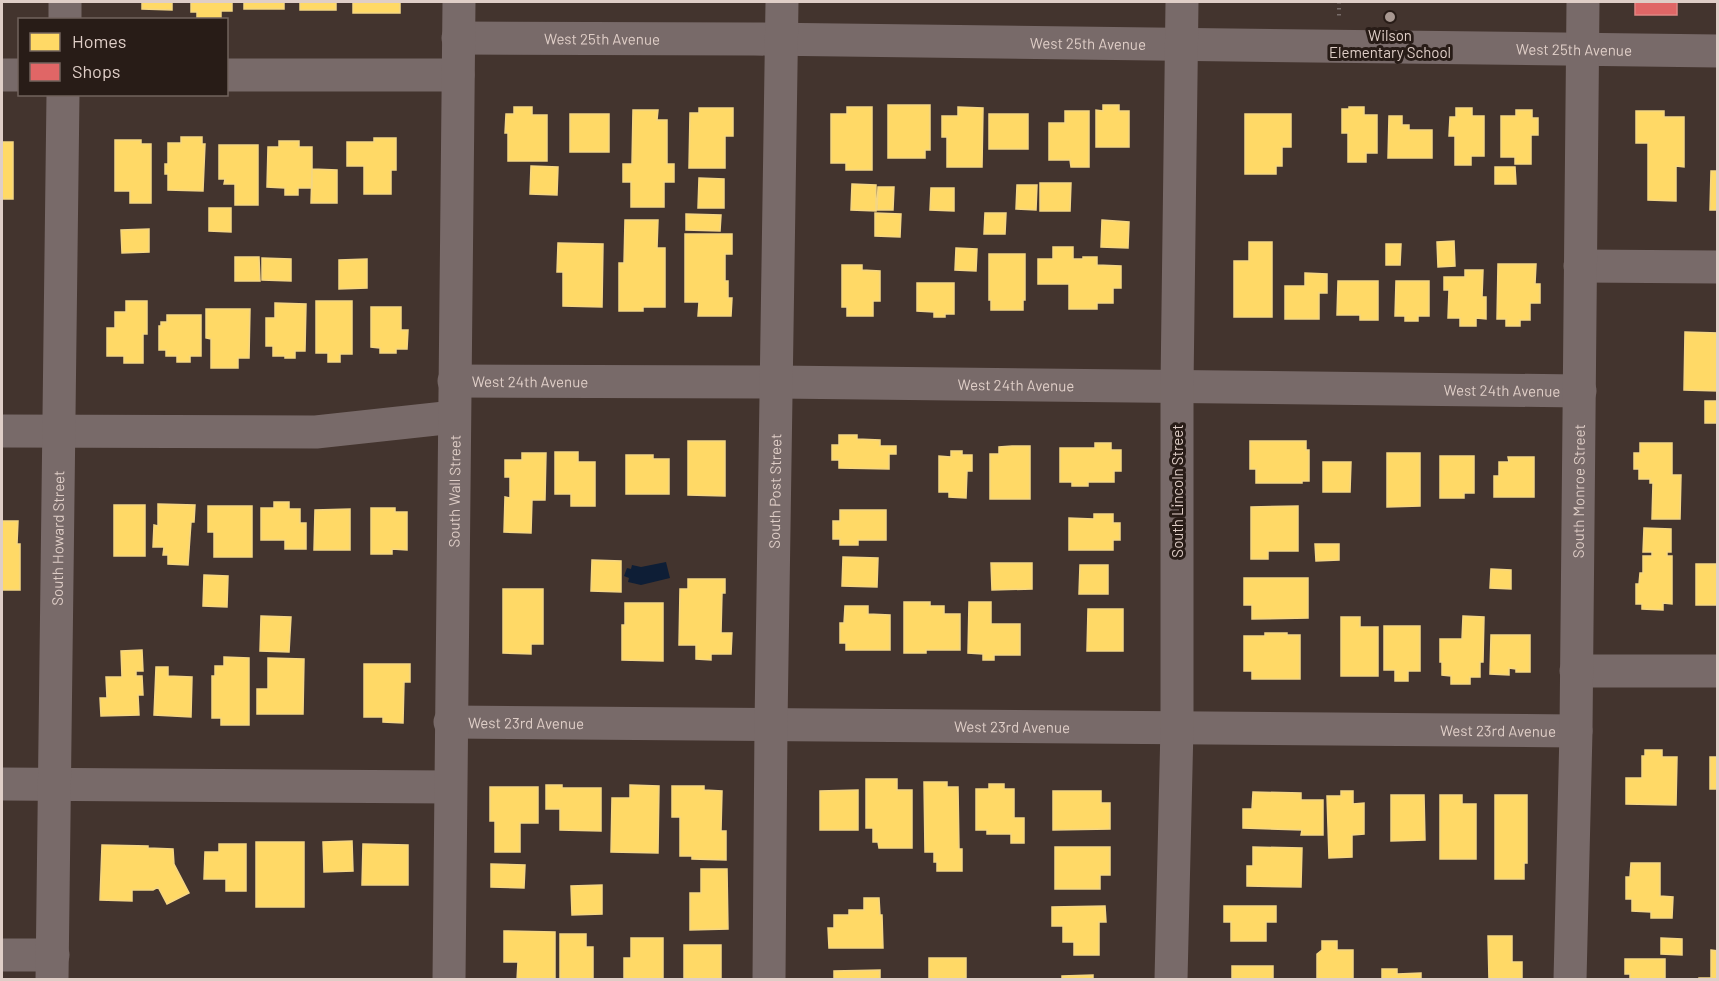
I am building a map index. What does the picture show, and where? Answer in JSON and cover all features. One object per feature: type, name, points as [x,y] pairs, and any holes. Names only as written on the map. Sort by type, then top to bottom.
[{"type":"street","points":[[65,2],[65,18]]},
{"type":"street","name":"South Wall Street","points":[[448,980],[459,2]]},
{"type":"street","name":"South Post Street","points":[[769,980],[782,2]]},
{"type":"street","name":"South Lincoln Street","points":[[1171,980],[1177,727],[1177,386],[1182,2]]},
{"type":"street","name":"South Monroe Street","points":[[1569,980],[1576,731],[1583,2]]},
{"type":"street","name":"West 25th Avenue","points":[[458,38],[1718,51]]},
{"type":"street","points":[[2,75],[18,75]]},
{"type":"street","points":[[228,75],[458,75]]},
{"type":"street","name":"South Howard Street","points":[[52,967],[63,96]]},
{"type":"street","points":[[1580,266],[1718,267]]},
{"type":"street","name":"West 24th Avenue","points":[[454,381],[777,382],[1580,391]]},
{"type":"street","points":[[2,431],[316,432],[454,417]]},
{"type":"street","points":[[1576,670],[1718,670]]},
{"type":"street","name":"West 23rd Avenue","points":[[450,722],[1576,731]]},
{"type":"street","points":[[2,784],[450,787]]},
{"type":"street","points":[[2,955],[52,967]]},
{"type":"path","points":[[1339,2],[1339,18]]},
{"type":"water","points":[[666,562],[670,578],[641,585],[628,582],[629,578],[624,576],[627,568],[631,569],[632,565],[641,567]]},
{"type":"building: Homes","points":[[142,2],[172,2],[172,10],[142,9]]},
{"type":"building: Homes","points":[[191,2],[232,2],[232,11],[221,11],[221,18],[197,18],[197,12],[191,12]]},
{"type":"building: Homes","points":[[244,2],[284,2],[284,9],[244,9]]},
{"type":"building: Homes","points":[[300,2],[336,2],[336,10],[300,10]]},
{"type":"building: Homes","points":[[353,2],[400,2],[400,13],[353,13]]},
{"type":"building: Homes","points":[[888,105],[930,105],[930,150],[925,150],[925,158],[888,158]]},
{"type":"building: Homes","points":[[1103,105],[1119,105],[1119,111],[1129,111],[1129,147],[1096,147],[1096,110],[1103,111]]},
{"type":"building: Homes","points":[[514,107],[532,107],[532,115],[547,115],[547,161],[508,161],[508,133],[505,133],[506,114],[514,114]]},
{"type":"building: Homes","points":[[847,107],[872,107],[872,170],[846,170],[846,163],[831,163],[831,114],[847,114]]},
{"type":"building: Homes","points":[[958,107],[983,108],[982,167],[947,167],[947,137],[942,137],[942,116],[958,116]]},
{"type":"building: Homes","points":[[1349,107],[1364,107],[1364,115],[1377,115],[1377,153],[1366,153],[1366,162],[1348,162],[1348,133],[1342,133],[1342,109],[1349,109]]},
{"type":"building: Homes","points":[[699,108],[733,108],[733,136],[725,136],[725,168],[689,168],[690,113],[699,113]]},
{"type":"building: Homes","points":[[1456,108],[1472,108],[1472,116],[1484,116],[1484,156],[1471,156],[1471,165],[1455,165],[1455,136],[1449,136],[1450,117],[1456,117]]},
{"type":"building: Homes","points":[[633,110],[658,110],[657,120],[667,120],[667,164],[674,164],[674,182],[664,182],[664,207],[631,207],[631,182],[623,182],[623,164],[632,164]]},
{"type":"building: Homes","points":[[1516,110],[1532,110],[1532,118],[1538,118],[1538,135],[1531,135],[1531,164],[1515,164],[1515,157],[1501,157],[1501,116],[1516,116]]},
{"type":"building: Homes","points":[[1065,111],[1089,111],[1089,167],[1071,167],[1070,160],[1049,160],[1049,123],[1065,123]]},
{"type":"building: Homes","points":[[1636,111],[1664,111],[1664,117],[1684,117],[1684,167],[1676,166],[1676,201],[1648,200],[1648,143],[1636,143]]},
{"type":"building: Homes","points":[[570,114],[609,114],[609,152],[570,152]]},
{"type":"building: Homes","points":[[989,114],[1028,114],[1028,149],[989,149]]},
{"type":"building: Homes","points":[[1245,114],[1291,114],[1291,147],[1282,147],[1282,166],[1276,166],[1276,174],[1245,174]]},
{"type":"building: Homes","points":[[1389,116],[1402,116],[1402,125],[1409,125],[1409,130],[1432,130],[1432,158],[1388,158]]},
{"type":"building: Homes","points":[[181,137],[202,137],[202,144],[205,144],[203,191],[168,190],[168,174],[165,174],[165,164],[168,164],[168,143],[181,143]]},
{"type":"building: Homes","points":[[374,138],[396,138],[396,170],[391,170],[391,194],[364,194],[364,166],[347,166],[347,142],[374,142]]},
{"type":"building: Homes","points":[[115,140],[141,140],[141,144],[151,144],[151,203],[130,203],[130,191],[115,191]]},
{"type":"building: Homes","points":[[279,141],[299,141],[299,147],[312,147],[312,188],[298,188],[298,195],[285,195],[285,188],[267,187],[268,147],[279,147]]},
{"type":"building: Homes","points":[[2,142],[13,142],[13,199],[2,199]]},
{"type":"building: Homes","points":[[219,145],[258,145],[258,205],[235,205],[235,184],[224,184],[225,179],[219,179]]},
{"type":"building: Homes","points":[[531,166],[558,167],[557,195],[530,194]]},
{"type":"building: Homes","points":[[1495,167],[1515,167],[1516,184],[1495,184]]},
{"type":"building: Homes","points":[[312,169],[337,170],[337,203],[311,203]]},
{"type":"building: Homes","points":[[1711,171],[1718,171],[1718,210],[1710,210]]},
{"type":"building: Homes","points":[[699,178],[724,179],[724,208],[698,208]]},
{"type":"building: Homes","points":[[1040,183],[1071,183],[1070,211],[1040,211]]},
{"type":"building: Homes","points":[[852,184],[876,185],[876,211],[851,210]]},
{"type":"building: Homes","points":[[1017,185],[1037,185],[1036,210],[1016,209]]},
{"type":"building: Homes","points":[[878,187],[894,187],[893,210],[877,210]]},
{"type":"building: Homes","points":[[931,188],[954,188],[954,211],[930,210]]},
{"type":"building: Homes","points":[[209,208],[231,208],[231,232],[209,231]]},
{"type":"building: Homes","points":[[875,213],[901,214],[900,237],[875,236]]},
{"type":"building: Homes","points":[[985,213],[1006,213],[1005,234],[984,234]]},
{"type":"building: Homes","points":[[686,214],[721,215],[720,231],[686,230]]},
{"type":"building: Homes","points":[[625,220],[658,220],[657,248],[665,248],[665,307],[643,307],[643,311],[619,311],[619,263],[624,263]]},
{"type":"building: Homes","points":[[1102,220],[1129,222],[1128,248],[1101,247]]},
{"type":"building: Homes","points":[[149,229],[149,252],[122,253],[121,230]]},
{"type":"building: Homes","points":[[685,234],[732,234],[732,254],[725,254],[725,281],[728,281],[728,298],[732,298],[731,316],[698,316],[699,302],[685,302]]},
{"type":"building: Homes","points":[[1454,241],[1455,266],[1438,267],[1437,242]]},
{"type":"building: Homes","points":[[1249,242],[1272,242],[1272,317],[1234,317],[1234,261],[1249,261]]},
{"type":"building: Homes","points":[[558,243],[603,244],[602,307],[563,306],[563,272],[557,272]]},
{"type":"building: Homes","points":[[1386,244],[1401,244],[1400,265],[1386,265]]},
{"type":"building: Homes","points":[[1053,247],[1073,247],[1073,259],[1097,257],[1097,265],[1121,266],[1121,288],[1113,288],[1113,303],[1097,303],[1097,309],[1069,309],[1069,284],[1038,284],[1038,259],[1053,259]]},
{"type":"building: Homes","points":[[956,248],[977,249],[976,271],[955,270]]},
{"type":"building: Homes","points":[[989,254],[1025,254],[1023,310],[991,310]]},
{"type":"building: Homes","points":[[235,257],[259,257],[260,281],[235,281]]},
{"type":"building: Homes","points":[[262,258],[291,259],[291,281],[262,280]]},
{"type":"building: Homes","points":[[367,259],[367,288],[339,289],[339,260]]},
{"type":"building: Homes","points":[[1498,264],[1536,264],[1535,284],[1540,284],[1540,303],[1530,303],[1530,320],[1520,320],[1520,326],[1506,326],[1506,319],[1497,319]]},
{"type":"building: Homes","points":[[842,265],[862,265],[862,270],[880,271],[880,301],[873,301],[873,316],[847,316],[847,307],[842,307]]},
{"type":"building: Homes","points":[[1465,270],[1483,270],[1482,297],[1486,297],[1486,319],[1476,318],[1476,326],[1460,326],[1460,318],[1448,318],[1449,290],[1444,290],[1444,277],[1465,277]]},
{"type":"building: Homes","points":[[1305,273],[1327,274],[1327,293],[1319,293],[1319,319],[1285,319],[1285,286],[1305,286]]},
{"type":"building: Homes","points":[[1338,281],[1378,281],[1378,320],[1360,320],[1360,315],[1337,315]]},
{"type":"building: Homes","points":[[1396,281],[1429,281],[1429,316],[1418,316],[1418,321],[1405,321],[1405,316],[1395,316]]},
{"type":"building: Homes","points":[[917,283],[954,283],[954,314],[934,317],[934,312],[917,311]]},
{"type":"building: Homes","points":[[126,301],[147,301],[147,334],[143,334],[143,363],[124,363],[124,356],[107,356],[107,328],[115,328],[115,312],[126,312]]},
{"type":"building: Homes","points":[[316,301],[352,301],[352,354],[340,354],[340,362],[328,362],[328,353],[316,353]]},
{"type":"building: Homes","points":[[275,303],[306,304],[305,351],[295,351],[295,358],[273,356],[273,346],[266,346],[266,318],[275,318]]},
{"type":"building: Homes","points":[[371,307],[401,307],[401,330],[408,330],[407,349],[396,349],[396,353],[380,353],[380,348],[371,347]]},
{"type":"building: Homes","points":[[206,309],[250,309],[249,358],[238,358],[238,368],[211,368],[211,339],[206,338]]},
{"type":"building: Homes","points":[[167,315],[201,315],[201,356],[190,356],[190,362],[177,362],[177,356],[166,356],[166,350],[159,350],[159,326],[161,322],[167,322]]},
{"type":"building: Homes","points":[[1685,332],[1718,333],[1718,391],[1684,390]]},
{"type":"building: Homes","points":[[1705,401],[1718,401],[1718,423],[1705,423]]},
{"type":"building: Homes","points":[[839,435],[857,435],[857,439],[880,440],[880,446],[896,446],[896,454],[889,454],[889,469],[839,468],[839,460],[832,460],[832,445],[839,445]]},
{"type":"building: Homes","points":[[688,441],[725,441],[725,496],[688,495]]},
{"type":"building: Homes","points":[[1250,441],[1306,441],[1306,450],[1309,450],[1309,481],[1256,483],[1256,469],[1250,469]]},
{"type":"building: Homes","points":[[1095,443],[1111,443],[1111,450],[1121,450],[1121,471],[1114,471],[1114,482],[1088,482],[1088,486],[1072,486],[1072,482],[1060,482],[1060,448],[1095,448]]},
{"type":"building: Homes","points":[[1640,443],[1672,443],[1672,475],[1681,475],[1680,519],[1652,519],[1653,483],[1650,483],[1650,479],[1639,479],[1639,469],[1634,469],[1634,453],[1640,453]]},
{"type":"building: Homes","points":[[1030,446],[1030,499],[990,499],[990,454],[999,454],[999,447]]},
{"type":"building: Homes","points":[[951,451],[962,451],[962,455],[972,455],[972,471],[967,471],[966,498],[949,497],[949,492],[939,492],[939,456],[951,457]]},
{"type":"building: Homes","points":[[555,452],[578,452],[578,462],[595,462],[595,506],[571,506],[571,494],[555,494]]},
{"type":"building: Homes","points":[[522,453],[546,453],[545,500],[532,500],[531,533],[504,532],[505,497],[510,498],[510,477],[505,477],[505,460],[522,460]]},
{"type":"building: Homes","points":[[1387,453],[1420,453],[1420,506],[1387,507]]},
{"type":"building: Homes","points":[[626,455],[653,455],[653,459],[669,459],[669,494],[626,494]]},
{"type":"building: Homes","points":[[1440,456],[1474,456],[1474,493],[1464,493],[1464,498],[1440,498]]},
{"type":"building: Homes","points":[[1508,457],[1534,457],[1534,497],[1494,497],[1494,476],[1499,476],[1499,462],[1509,462]]},
{"type":"building: Homes","points":[[1323,462],[1351,462],[1350,492],[1323,492]]},
{"type":"building: Homes","points":[[274,502],[289,502],[289,509],[300,509],[300,523],[306,523],[306,549],[285,549],[285,540],[261,540],[261,508],[274,508]]},
{"type":"building: Homes","points":[[158,504],[195,505],[194,522],[191,522],[188,565],[168,564],[168,555],[163,555],[164,547],[153,547],[154,525],[158,526]]},
{"type":"building: Homes","points":[[114,505],[145,505],[145,556],[114,556]]},
{"type":"building: Homes","points":[[208,506],[252,506],[252,557],[214,557],[214,532],[208,532]]},
{"type":"building: Homes","points":[[1298,506],[1298,551],[1268,551],[1268,559],[1251,559],[1251,507]]},
{"type":"building: Homes","points":[[371,508],[395,508],[395,512],[407,512],[407,550],[392,549],[392,554],[371,554]]},
{"type":"building: Homes","points":[[350,509],[350,550],[314,550],[315,510]]},
{"type":"building: Homes","points":[[840,510],[886,510],[886,540],[858,540],[858,545],[840,545],[840,539],[833,539],[833,521],[840,521]]},
{"type":"building: Homes","points":[[1094,514],[1113,514],[1113,523],[1120,523],[1120,540],[1113,540],[1113,550],[1069,550],[1069,518],[1094,519]]},
{"type":"building: Homes","points":[[2,521],[18,521],[20,590],[2,590]]},
{"type":"building: Homes","points":[[1644,528],[1671,529],[1671,552],[1667,552],[1667,556],[1672,556],[1672,604],[1663,603],[1663,610],[1642,609],[1642,604],[1636,604],[1636,584],[1639,584],[1640,573],[1643,573],[1643,556],[1652,556],[1652,552],[1643,552]]},
{"type":"building: Homes","points":[[1315,544],[1339,544],[1339,560],[1316,561]]},
{"type":"building: Homes","points":[[843,557],[878,558],[877,587],[842,586]]},
{"type":"building: Homes","points":[[592,560],[621,561],[621,592],[591,591]]},
{"type":"building: Homes","points":[[991,563],[1032,563],[1032,589],[992,590]]},
{"type":"building: Homes","points":[[1696,564],[1718,564],[1718,605],[1696,605]]},
{"type":"building: Homes","points":[[1080,565],[1108,565],[1108,594],[1079,594]]},
{"type":"building: Homes","points":[[1491,569],[1511,570],[1511,589],[1490,588]]},
{"type":"building: Homes","points":[[204,575],[228,576],[227,607],[203,606]]},
{"type":"building: Homes","points":[[1244,578],[1308,578],[1308,618],[1252,619],[1252,605],[1244,605]]},
{"type":"building: Homes","points":[[688,579],[725,579],[725,593],[722,593],[721,633],[732,633],[731,654],[711,654],[711,660],[696,659],[696,645],[679,645],[680,589],[688,589]]},
{"type":"building: Homes","points":[[503,589],[543,589],[543,644],[531,644],[531,654],[503,653]]},
{"type":"building: Homes","points":[[904,602],[930,602],[930,606],[944,606],[944,614],[960,614],[960,650],[926,650],[926,653],[904,653]]},
{"type":"building: Homes","points":[[969,602],[991,602],[991,624],[1020,624],[1020,655],[994,655],[994,660],[983,660],[983,654],[968,653]]},
{"type":"building: Homes","points":[[625,603],[663,603],[663,661],[622,660],[622,625],[625,625]]},
{"type":"building: Homes","points":[[845,606],[868,606],[868,614],[890,615],[890,650],[846,650],[846,643],[840,643],[840,623],[844,623]]},
{"type":"building: Homes","points":[[1088,609],[1123,609],[1123,651],[1087,651]]},
{"type":"building: Homes","points":[[261,616],[291,617],[289,652],[260,651]]},
{"type":"building: Homes","points":[[1463,616],[1484,617],[1483,662],[1480,662],[1480,677],[1470,677],[1470,684],[1451,684],[1451,676],[1442,675],[1440,639],[1462,639]]},
{"type":"building: Homes","points":[[1341,617],[1360,617],[1360,627],[1378,627],[1378,676],[1341,676]]},
{"type":"building: Homes","points":[[1384,626],[1420,626],[1420,671],[1408,671],[1408,681],[1395,681],[1395,670],[1384,670]]},
{"type":"building: Homes","points":[[1265,633],[1300,635],[1300,679],[1252,679],[1252,671],[1244,671],[1244,636],[1265,636]]},
{"type":"building: Homes","points":[[1491,635],[1530,635],[1530,672],[1516,672],[1516,669],[1509,668],[1509,675],[1490,674]]},
{"type":"building: Homes","points":[[142,650],[143,671],[136,671],[136,676],[142,676],[143,695],[138,695],[139,715],[101,716],[100,698],[107,698],[106,677],[122,677],[121,651]]},
{"type":"building: Homes","points":[[224,657],[249,658],[249,725],[221,725],[221,718],[212,718],[212,676],[215,676],[215,666],[224,666]]},
{"type":"building: Homes","points":[[268,658],[304,659],[303,714],[257,714],[257,689],[268,689]]},
{"type":"building: Homes","points":[[364,664],[410,664],[410,682],[404,682],[403,723],[383,722],[383,717],[364,717]]},
{"type":"building: Homes","points":[[156,667],[168,667],[168,676],[192,677],[191,717],[154,715]]},
{"type":"building: Homes","points":[[1645,750],[1662,750],[1662,757],[1677,757],[1676,805],[1626,804],[1626,778],[1642,778],[1642,756],[1645,756]]},
{"type":"building: Homes","points":[[1710,757],[1718,757],[1718,789],[1710,789]]},
{"type":"building: Homes","points":[[866,779],[897,779],[897,790],[912,790],[912,848],[879,848],[878,842],[873,842],[873,828],[866,828]]},
{"type":"building: Homes","points":[[924,782],[947,782],[947,787],[958,787],[959,849],[962,849],[962,871],[937,871],[934,852],[925,852]]},
{"type":"building: Homes","points":[[989,784],[1004,784],[1004,789],[1014,789],[1014,818],[1024,818],[1024,843],[1011,843],[1011,834],[987,834],[987,830],[976,830],[976,789],[989,789]]},
{"type":"building: Homes","points":[[546,785],[562,785],[562,788],[601,788],[601,831],[560,830],[560,809],[546,809]]},
{"type":"building: Homes","points":[[630,785],[659,786],[658,853],[611,852],[612,798],[630,798]]},
{"type":"building: Homes","points":[[672,786],[704,786],[704,790],[722,791],[721,831],[726,831],[726,860],[692,859],[692,856],[680,856],[680,817],[672,817]]},
{"type":"building: Homes","points":[[490,787],[538,787],[538,823],[520,823],[520,852],[495,852],[495,821],[490,821]]},
{"type":"building: Homes","points":[[858,790],[858,830],[820,830],[820,791]]},
{"type":"building: Homes","points":[[1053,791],[1101,791],[1101,803],[1110,803],[1110,829],[1053,830]]},
{"type":"building: Homes","points":[[1341,791],[1353,791],[1353,804],[1364,803],[1364,834],[1352,835],[1352,857],[1329,858],[1327,796],[1341,796]]},
{"type":"building: Homes","points":[[1253,792],[1301,793],[1301,800],[1323,800],[1323,835],[1301,835],[1302,830],[1243,828],[1243,809],[1252,809]]},
{"type":"building: Homes","points":[[1391,795],[1424,795],[1425,840],[1391,841]]},
{"type":"building: Homes","points":[[1440,795],[1462,795],[1462,804],[1476,804],[1476,859],[1440,859]]},
{"type":"building: Homes","points":[[1495,795],[1527,795],[1527,863],[1524,863],[1524,879],[1495,879]]},
{"type":"building: Homes","points":[[352,841],[353,871],[324,872],[323,842]]},
{"type":"building: Homes","points":[[256,842],[304,842],[304,907],[256,907]]},
{"type":"building: Homes","points":[[219,844],[246,844],[246,891],[226,891],[226,879],[204,879],[205,852],[219,852]]},
{"type":"building: Homes","points":[[363,844],[408,845],[408,885],[362,885]]},
{"type":"building: Homes","points":[[102,845],[173,849],[174,864],[189,893],[167,904],[158,887],[153,890],[132,890],[132,901],[100,900]]},
{"type":"building: Homes","points":[[1055,847],[1110,847],[1110,875],[1100,875],[1100,889],[1055,889]]},
{"type":"building: Homes","points":[[1253,847],[1302,848],[1301,887],[1247,886],[1247,866],[1253,866]]},
{"type":"building: Homes","points":[[1631,863],[1660,863],[1660,896],[1673,897],[1672,918],[1651,918],[1651,912],[1632,911],[1632,899],[1626,899],[1626,877],[1630,877]]},
{"type":"building: Homes","points":[[491,864],[525,865],[524,888],[491,887]]},
{"type":"building: Homes","points":[[701,869],[727,869],[728,929],[690,930],[690,893],[701,893]]},
{"type":"building: Homes","points":[[602,885],[602,914],[572,915],[571,886]]},
{"type":"building: Homes","points":[[864,898],[879,898],[883,948],[829,948],[828,928],[834,928],[834,915],[849,915],[849,910],[864,910]]},
{"type":"building: Homes","points":[[1105,906],[1106,922],[1099,922],[1099,955],[1074,955],[1074,942],[1063,942],[1063,926],[1052,926],[1052,907]]},
{"type":"building: Homes","points":[[1224,906],[1276,906],[1276,922],[1266,922],[1266,941],[1231,941],[1231,922],[1224,922]]},
{"type":"building: Homes","points":[[504,931],[555,932],[555,980],[517,980],[518,962],[504,962]]},
{"type":"building: Homes","points":[[560,934],[586,934],[586,947],[593,947],[593,980],[560,980]]},
{"type":"building: Homes","points":[[1488,936],[1512,936],[1512,962],[1522,962],[1522,980],[1489,980]]},
{"type":"building: Homes","points":[[631,938],[663,938],[663,980],[624,980],[624,958],[631,958]]},
{"type":"building: Homes","points":[[1661,938],[1682,939],[1682,955],[1661,954]]},
{"type":"building: Homes","points":[[1322,941],[1337,941],[1337,950],[1353,950],[1353,980],[1317,980],[1317,954],[1322,950]]},
{"type":"building: Homes","points":[[684,945],[721,945],[721,980],[684,980]]},
{"type":"building: Homes","points":[[1711,950],[1718,951],[1718,980],[1699,980],[1699,978],[1711,978]]},
{"type":"building: Homes","points":[[929,958],[966,958],[966,980],[929,980]]},
{"type":"building: Homes","points":[[1625,959],[1665,959],[1665,980],[1630,980],[1630,974],[1625,974]]},
{"type":"building: Homes","points":[[1232,966],[1273,966],[1273,980],[1232,980]]},
{"type":"building: Homes","points":[[1382,969],[1397,969],[1397,974],[1421,973],[1421,980],[1382,980]]},
{"type":"building: Homes","points":[[880,970],[880,980],[834,980],[834,971]]},
{"type":"building: Homes","points":[[1093,975],[1093,980],[1062,980],[1062,976]]},
{"type":"building: Shops","points":[[1635,2],[1677,2],[1677,15],[1635,15]]},
{"type":"place","name":"Wilson Elementary School","points":[[1390,17]]}]
